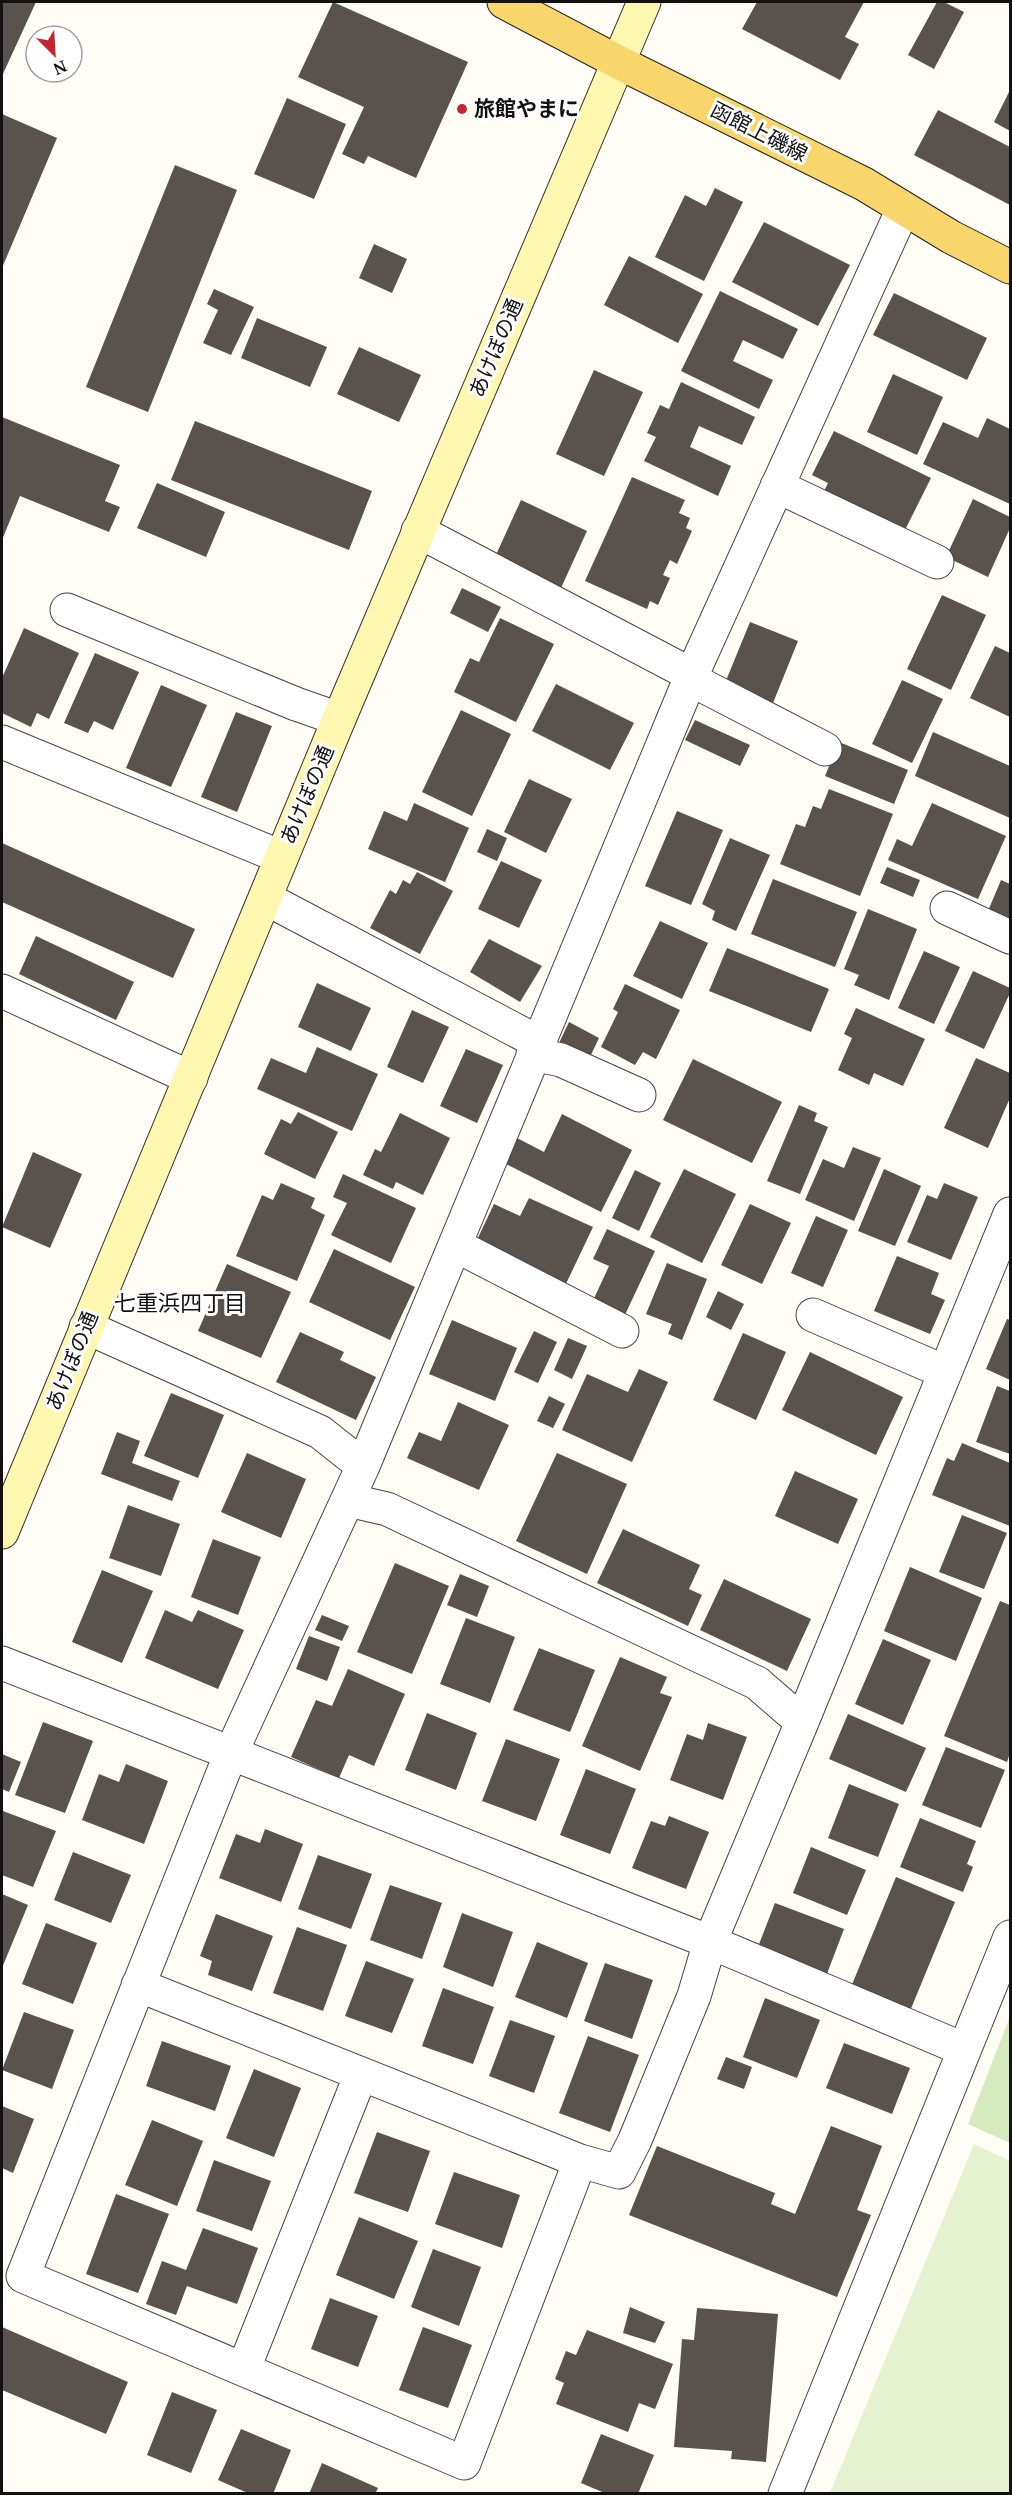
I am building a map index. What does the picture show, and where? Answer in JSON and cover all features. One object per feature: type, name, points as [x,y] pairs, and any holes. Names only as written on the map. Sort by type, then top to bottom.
[{"type":"main road","name":"函館上磯線","points":[[504,2],[618,62],[864,184],[903,209],[1011,267]]},
{"type":"street","name":"あけぼの通","points":[[2,1532],[339,719],[644,2]]},
{"type":"street","points":[[580,2161],[464,2463],[23,2276],[231,1754],[363,1467],[535,1048],[691,677],[903,209]]},
{"type":"street","points":[[777,486],[937,562]]},
{"type":"street","points":[[418,531],[825,749]]},
{"type":"street","points":[[67,610],[296,704],[339,719]]},
{"type":"street","points":[[2,742],[281,858]]},
{"type":"street","points":[[265,897],[535,1048],[639,1095]]},
{"type":"street","points":[[947,908],[1011,937]]},
{"type":"street","points":[[2,991],[191,1078]]},
{"type":"street","points":[[138,1985],[580,2161],[618,2172],[635,2140],[690,2006],[710,1942],[1011,1214]]},
{"type":"street","points":[[455,1245],[622,1331]]},
{"type":"street","points":[[813,1315],[945,1372]]},
{"type":"street","points":[[86,1327],[320,1432],[363,1467]]},
{"type":"street","points":[[348,1500],[387,1509],[757,1683],[802,1722]]},
{"type":"street","points":[[2,1663],[710,1942],[963,2049]]},
{"type":"street","points":[[786,2493],[963,2049],[1011,1937]]},
{"type":"street","points":[[244,2368],[361,2074]]},
{"type":"green space","points":[[1010,2017],[1010,2143],[968,2124]]},
{"type":"green space","points":[[974,2144],[1010,2161],[1010,2493],[830,2493]]},
{"type":"building","points":[[2,2],[36,2],[24,24],[2,76]]},
{"type":"building","points":[[333,2],[468,62],[416,178],[368,156],[364,164],[342,154],[364,107],[298,77]]},
{"type":"building","points":[[757,2],[864,2],[845,37],[859,44],[840,80],[742,29]]},
{"type":"building","points":[[937,2],[944,2],[964,12],[934,69],[908,55]]},
{"type":"building","points":[[1010,90],[1010,131],[994,122]]},
{"type":"building","points":[[287,98],[346,124],[314,199],[254,174]]},
{"type":"building","points":[[938,110],[1010,147],[1010,205],[914,155]]},
{"type":"building","points":[[2,114],[57,138],[2,268]]},
{"type":"building","points":[[175,165],[237,190],[148,412],[86,387]]},
{"type":"building","points":[[715,188],[743,202],[704,281],[655,257],[685,195],[706,206]]},
{"type":"building","points":[[764,222],[850,265],[818,326],[732,282]]},
{"type":"building","points":[[374,244],[407,259],[392,293],[359,278]]},
{"type":"building","points":[[629,256],[703,294],[678,343],[604,305]]},
{"type":"building","points":[[214,289],[254,307],[231,355],[203,343],[218,310],[207,304]]},
{"type":"building","points":[[720,291],[798,329],[783,359],[743,340],[733,361],[773,380],[759,409],[681,371]]},
{"type":"building","points":[[894,293],[987,338],[967,380],[873,335]]},
{"type":"building","points":[[257,318],[327,347],[310,387],[241,358]]},
{"type":"building","points":[[359,347],[421,375],[399,422],[337,394]]},
{"type":"building","points":[[594,370],[643,392],[604,476],[556,454]]},
{"type":"building","points":[[893,374],[943,397],[917,455],[867,432]]},
{"type":"building","points":[[681,382],[755,417],[742,445],[699,426],[690,447],[731,466],[718,496],[644,461],[656,437],[647,433],[660,405],[669,409]]},
{"type":"building","points":[[2,417],[120,465],[105,501],[120,507],[109,532],[20,496],[2,540]]},
{"type":"building","points":[[987,418],[1010,429],[1010,504],[923,464],[943,422],[978,438]]},
{"type":"building","points":[[195,421],[372,491],[349,550],[171,480]]},
{"type":"building","points":[[834,431],[931,478],[902,536],[821,497],[828,483],[812,475]]},
{"type":"building","points":[[632,477],[685,500],[679,513],[690,518],[686,528],[692,531],[677,564],[670,560],[663,575],[670,578],[658,605],[650,601],[647,609],[585,581]]},
{"type":"building","points":[[157,483],[225,512],[206,557],[137,528]]},
{"type":"building","points":[[973,499],[1010,517],[1010,528],[988,577],[946,557]]},
{"type":"building","points":[[521,500],[587,531],[561,588],[495,557]]},
{"type":"building","points":[[462,588],[501,607],[488,632],[450,613]]},
{"type":"building","points":[[942,595],[986,615],[951,690],[907,669]]},
{"type":"building","points":[[500,618],[554,644],[516,722],[454,692],[470,658],[479,662]]},
{"type":"building","points":[[750,622],[798,641],[773,703],[725,683]]},
{"type":"building","points":[[24,628],[79,653],[49,719],[37,713],[31,727],[2,713],[2,678]]},
{"type":"building","points":[[995,646],[1010,653],[1010,717],[970,698]]},
{"type":"building","points":[[95,653],[139,672],[113,730],[94,721],[88,733],[64,723]]},
{"type":"building","points":[[902,680],[943,699],[912,763],[872,744]]},
{"type":"building","points":[[556,684],[634,723],[610,770],[532,731]]},
{"type":"building","points":[[161,685],[207,705],[171,787],[126,768]]},
{"type":"building","points":[[461,710],[511,734],[472,816],[422,792]]},
{"type":"building","points":[[236,712],[272,726],[237,812],[201,797]]},
{"type":"building","points":[[695,720],[750,745],[740,766],[685,740]]},
{"type":"building","points":[[933,732],[1010,766],[1010,818],[915,776]]},
{"type":"building","points":[[839,742],[908,770],[894,804],[825,776]]},
{"type":"building","points":[[529,779],[572,799],[546,853],[504,832]]},
{"type":"building","points":[[829,789],[893,814],[860,896],[780,864],[796,824],[805,827],[813,806],[821,809]]},
{"type":"building","points":[[414,803],[469,828],[445,882],[368,849],[384,811],[407,821]]},
{"type":"building","points":[[932,803],[1006,836],[978,899],[888,860],[897,839],[912,846]]},
{"type":"building","points":[[677,811],[723,830],[691,905],[645,886]]},
{"type":"building","points":[[487,829],[507,838],[497,861],[477,852]]},
{"type":"building","points":[[730,838],[770,855],[736,931],[712,920],[715,911],[702,904]]},
{"type":"building","points":[[2,843],[195,929],[173,978],[2,902]]},
{"type":"building","points":[[501,861],[542,880],[519,928],[478,909]]},
{"type":"building","points":[[887,867],[920,880],[913,897],[880,883]]},
{"type":"building","points":[[417,872],[453,891],[420,954],[370,928],[390,890],[396,894],[403,880],[410,884]]},
{"type":"building","points":[[773,879],[857,912],[835,967],[751,934]]},
{"type":"building","points":[[1001,880],[1010,884],[1010,920],[988,911]]},
{"type":"building","points":[[868,909],[917,929],[889,1000],[854,985],[859,975],[844,969]]},
{"type":"building","points":[[660,921],[708,943],[682,999],[633,976]]},
{"type":"building","points":[[36,936],[134,982],[116,1020],[19,974]]},
{"type":"building","points":[[489,939],[542,966],[520,1002],[470,972]]},
{"type":"building","points":[[727,948],[829,989],[811,1032],[709,991]]},
{"type":"building","points":[[924,951],[960,967],[934,1024],[898,1008]]},
{"type":"building","points":[[973,971],[1010,988],[1010,993],[984,1049],[945,1031]]},
{"type":"building","points":[[317,983],[371,1008],[351,1051],[298,1027]]},
{"type":"building","points":[[625,984],[680,1010],[656,1059],[643,1052],[635,1065],[601,1047],[618,1012],[613,1009]]},
{"type":"building","points":[[856,1008],[925,1039],[903,1086],[874,1073],[869,1085],[838,1070],[852,1038],[844,1034]]},
{"type":"building","points":[[412,1010],[449,1027],[423,1083],[387,1067]]},
{"type":"building","points":[[569,1022],[599,1038],[589,1059],[559,1043]]},
{"type":"building","points":[[317,1047],[378,1074],[352,1131],[257,1089],[271,1058],[306,1073]]},
{"type":"building","points":[[466,1049],[503,1065],[477,1123],[440,1106]]},
{"type":"building","points":[[976,1058],[1010,1073],[1010,1098],[988,1148],[944,1128]]},
{"type":"building","points":[[693,1059],[782,1102],[752,1163],[663,1120]]},
{"type":"building","points":[[799,1105],[817,1113],[814,1121],[828,1127],[800,1194],[767,1181]]},
{"type":"building","points":[[298,1112],[338,1132],[315,1179],[264,1154],[281,1119],[291,1124]]},
{"type":"building","points":[[400,1113],[450,1138],[423,1195],[396,1182],[393,1189],[363,1175],[375,1149],[381,1152]]},
{"type":"building","points":[[562,1114],[632,1150],[601,1212],[504,1163],[517,1138],[544,1152]]},
{"type":"building","points":[[853,1147],[881,1158],[854,1221],[805,1200],[823,1159],[844,1168]]},
{"type":"building","points":[[33,1152],[82,1174],[50,1248],[2,1227]]},
{"type":"building","points":[[684,1169],[736,1194],[702,1263],[650,1237]]},
{"type":"building","points":[[884,1169],[921,1186],[895,1246],[858,1231]]},
{"type":"building","points":[[635,1170],[661,1183],[639,1231],[612,1218]]},
{"type":"building","points":[[343,1174],[416,1208],[391,1263],[331,1235],[347,1203],[333,1197]]},
{"type":"building","points":[[281,1183],[315,1198],[311,1208],[325,1215],[297,1281],[236,1256],[262,1195],[273,1200]]},
{"type":"building","points":[[944,1183],[978,1197],[951,1260],[907,1242],[927,1195],[937,1199]]},
{"type":"building","points":[[529,1198],[593,1227],[564,1288],[474,1246],[494,1204],[520,1216]]},
{"type":"building","points":[[750,1204],[791,1223],[762,1284],[721,1265]]},
{"type":"building","points":[[816,1216],[848,1230],[823,1287],[791,1273]]},
{"type":"building","points":[[607,1229],[655,1251],[623,1319],[591,1305],[609,1266],[593,1259]]},
{"type":"building","points":[[334,1249],[415,1287],[390,1340],[309,1302]]},
{"type":"building","points":[[897,1256],[939,1273],[931,1294],[945,1300],[930,1334],[874,1311]]},
{"type":"building","points":[[667,1263],[707,1279],[682,1340],[668,1334],[672,1324],[646,1314]]},
{"type":"building","points":[[227,1264],[291,1292],[261,1358],[198,1331]]},
{"type":"building","points":[[718,1291],[744,1304],[731,1330],[706,1317]]},
{"type":"building","points":[[1007,1319],[1010,1320],[1010,1380],[986,1369]]},
{"type":"building","points":[[452,1320],[517,1348],[495,1401],[429,1374]]},
{"type":"building","points":[[534,1331],[557,1342],[538,1383],[514,1372]]},
{"type":"building","points":[[300,1332],[344,1352],[340,1360],[376,1377],[356,1420],[276,1382]]},
{"type":"building","points":[[743,1333],[786,1352],[756,1420],[713,1400]]},
{"type":"building","points":[[568,1338],[587,1346],[572,1379],[554,1370]]},
{"type":"building","points":[[810,1352],[903,1397],[876,1455],[782,1410]]},
{"type":"building","points":[[639,1369],[668,1382],[632,1462],[562,1430],[587,1374],[628,1392]]},
{"type":"building","points":[[997,1386],[1010,1391],[1010,1454],[976,1442]]},
{"type":"building","points":[[171,1393],[224,1415],[198,1478],[144,1456]]},
{"type":"building","points":[[549,1396],[565,1404],[553,1428],[537,1421]]},
{"type":"building","points":[[458,1402],[509,1425],[479,1490],[407,1458],[419,1432],[441,1441]]},
{"type":"building","points":[[117,1432],[140,1441],[132,1463],[180,1481],[172,1501],[101,1474]]},
{"type":"building","points":[[962,1443],[1010,1463],[1010,1526],[932,1495],[947,1458],[954,1461]]},
{"type":"building","points":[[247,1453],[306,1479],[281,1538],[221,1512]]},
{"type":"building","points":[[557,1453],[627,1484],[587,1574],[516,1541]]},
{"type":"building","points":[[795,1471],[858,1499],[838,1544],[775,1516]]},
{"type":"building","points":[[128,1505],[180,1524],[161,1576],[109,1558]]},
{"type":"building","points":[[962,1515],[1007,1533],[984,1589],[939,1572]]},
{"type":"building","points":[[623,1529],[700,1565],[689,1589],[702,1595],[688,1626],[597,1583]]},
{"type":"building","points":[[213,1539],[261,1557],[238,1615],[191,1597]]},
{"type":"building","points":[[395,1563],[449,1586],[412,1674],[357,1652]]},
{"type":"building","points":[[910,1567],[982,1598],[956,1661],[884,1631]]},
{"type":"building","points":[[102,1570],[153,1591],[122,1663],[72,1642]]},
{"type":"building","points":[[460,1574],[489,1586],[477,1617],[447,1605]]},
{"type":"building","points":[[724,1579],[811,1619],[787,1671],[700,1630]]},
{"type":"building","points":[[1000,1601],[1010,1605],[1010,1753],[1007,1762],[944,1736]]},
{"type":"building","points":[[165,1610],[192,1622],[198,1610],[244,1630],[218,1689],[145,1658]]},
{"type":"building","points":[[322,1615],[349,1626],[342,1641],[315,1630]]},
{"type":"building","points":[[466,1618],[515,1637],[490,1703],[440,1684]]},
{"type":"building","points":[[309,1636],[340,1647],[327,1681],[296,1669]]},
{"type":"building","points":[[883,1639],[931,1660],[903,1725],[855,1704]]},
{"type":"building","points":[[539,1648],[595,1670],[570,1732],[513,1710]]},
{"type":"building","points":[[620,1657],[667,1677],[660,1693],[672,1697],[640,1771],[582,1746]]},
{"type":"building","points":[[348,1669],[405,1694],[374,1766],[349,1755],[339,1778],[291,1757],[316,1700],[332,1706]]},
{"type":"building","points":[[427,1713],[477,1733],[456,1790],[405,1770]]},
{"type":"building","points":[[848,1714],[926,1748],[906,1792],[829,1759]]},
{"type":"building","points":[[43,1722],[93,1741],[65,1813],[15,1795]]},
{"type":"building","points":[[708,1723],[747,1737],[723,1800],[670,1780],[687,1734],[703,1740]]},
{"type":"building","points":[[506,1739],[560,1759],[536,1821],[482,1801]]},
{"type":"building","points":[[946,1747],[1005,1770],[981,1828],[922,1805]]},
{"type":"building","points":[[2,1754],[21,1762],[9,1792],[2,1789]]},
{"type":"building","points":[[126,1764],[168,1781],[144,1844],[82,1820],[99,1774],[119,1782]]},
{"type":"building","points":[[586,1769],[636,1789],[610,1854],[560,1835]]},
{"type":"building","points":[[849,1784],[899,1804],[878,1857],[828,1838]]},
{"type":"building","points":[[3,1811],[56,1831],[33,1887],[2,1875]]},
{"type":"building","points":[[669,1816],[709,1832],[686,1889],[632,1868],[651,1821],[665,1826]]},
{"type":"building","points":[[920,1818],[976,1841],[967,1864],[973,1867],[963,1892],[900,1867]]},
{"type":"building","points":[[265,1829],[303,1844],[281,1902],[219,1878],[236,1834],[260,1843]]},
{"type":"building","points":[[811,1847],[866,1870],[847,1915],[793,1893]]},
{"type":"building","points":[[73,1852],[131,1875],[111,1923],[54,1900]]},
{"type":"building","points":[[318,1855],[372,1874],[351,1929],[298,1909]]},
{"type":"building","points":[[896,1877],[955,1902],[910,2011],[851,1987]]},
{"type":"building","points":[[390,1885],[442,1903],[422,1959],[370,1940]]},
{"type":"building","points":[[2,1894],[28,1905],[2,1968]]},
{"type":"building","points":[[775,1903],[844,1929],[825,1979],[756,1952]]},
{"type":"building","points":[[462,1913],[513,1932],[493,1987],[443,1967]]},
{"type":"building","points":[[216,1914],[273,1936],[252,1991],[208,1975],[212,1961],[200,1956]]},
{"type":"building","points":[[46,1923],[97,1943],[73,2004],[22,1984]]},
{"type":"building","points":[[297,1927],[347,1945],[323,2011],[273,1993]]},
{"type":"building","points":[[537,1942],[588,1963],[567,2018],[515,1997]]},
{"type":"building","points":[[366,1961],[414,1979],[392,2033],[345,2016]]},
{"type":"building","points":[[605,1963],[653,1980],[632,2039],[584,2021]]},
{"type":"building","points":[[443,1988],[494,2007],[473,2064],[422,2046]]},
{"type":"building","points":[[765,1998],[820,2020],[797,2078],[743,2057]]},
{"type":"building","points":[[24,2012],[74,2030],[52,2089],[2,2070]]},
{"type":"building","points":[[510,2020],[555,2036],[534,2093],[489,2076]]},
{"type":"building","points":[[588,2036],[639,2055],[610,2132],[559,2113]]},
{"type":"building","points":[[162,2041],[231,2066],[215,2111],[146,2086]]},
{"type":"building","points":[[844,2043],[910,2068],[892,2114],[826,2088]]},
{"type":"building","points":[[726,2057],[752,2067],[744,2089],[717,2079]]},
{"type":"building","points":[[254,2069],[301,2088],[274,2157],[226,2138]]},
{"type":"building","points":[[2,2106],[34,2119],[13,2173],[2,2168]]},
{"type":"building","points":[[152,2120],[203,2141],[177,2206],[125,2185]]},
{"type":"building","points":[[831,2126],[882,2146],[857,2210],[871,2215],[837,2297],[629,2215],[657,2146],[775,2193],[771,2204],[795,2214]]},
{"type":"building","points":[[377,2132],[430,2151],[408,2212],[354,2193]]},
{"type":"building","points":[[214,2160],[271,2181],[252,2231],[196,2211]]},
{"type":"building","points":[[454,2172],[520,2195],[502,2248],[435,2224]]},
{"type":"building","points":[[116,2194],[169,2214],[138,2293],[86,2274]]},
{"type":"building","points":[[359,2217],[418,2241],[394,2299],[336,2275]]},
{"type":"building","points":[[203,2228],[258,2248],[237,2304],[187,2286],[176,2315],[146,2304],[162,2261],[186,2270]]},
{"type":"building","points":[[433,2249],[481,2267],[459,2326],[411,2307]]},
{"type":"building","points":[[330,2298],[378,2316],[358,2367],[311,2349]]},
{"type":"building","points":[[630,2307],[665,2322],[655,2343],[623,2333]]},
{"type":"building","points":[[697,2308],[778,2314],[766,2462],[731,2459],[732,2451],[674,2447],[682,2339],[694,2340]]},
{"type":"building","points":[[2,2327],[128,2382],[106,2434],[2,2390]]},
{"type":"building","points":[[423,2327],[472,2345],[448,2408],[399,2390]]},
{"type":"building","points":[[587,2330],[673,2364],[655,2409],[639,2403],[628,2432],[556,2404],[564,2383],[555,2379],[566,2351],[576,2355]]},
{"type":"building","points":[[172,2392],[217,2410],[191,2473],[147,2455]]},
{"type":"building","points":[[241,2429],[291,2450],[273,2494],[250,2494],[218,2480]]},
{"type":"building","points":[[601,2434],[654,2455],[638,2494],[607,2494],[581,2483]]},
{"type":"building","points":[[322,2463],[378,2488],[375,2494],[309,2494]]},
{"type":"place","name":"旅館やまに","points":[[462,109]]},
{"type":"district","name":"七重浜四丁目","points":[[180,1303]]}]
